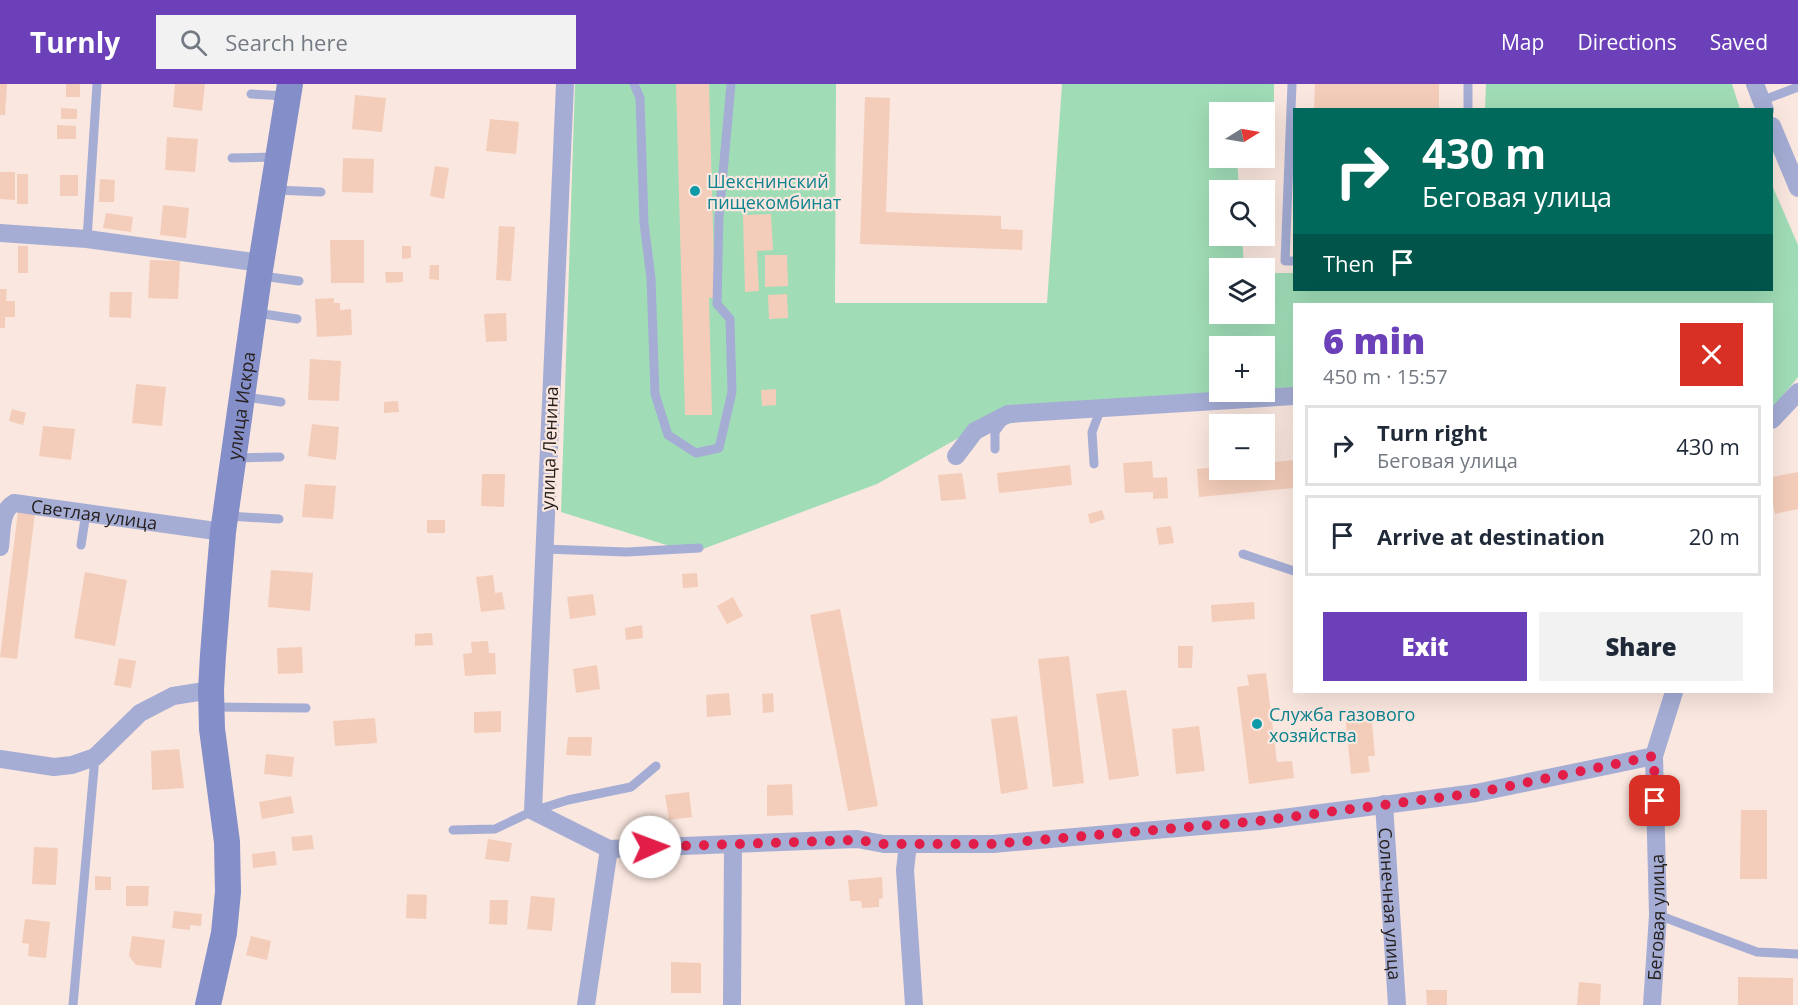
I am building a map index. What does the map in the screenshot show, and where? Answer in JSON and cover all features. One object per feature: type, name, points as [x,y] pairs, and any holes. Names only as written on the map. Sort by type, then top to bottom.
[{"type":"street","name":"улица Ленина","points":[[533,811],[564,84]]},
{"type":"street","name":"улица Искра","points":[[208,1005],[224,933],[228,892],[227,842],[211,709],[224,524],[260,269],[289,90]]},
{"type":"street","points":[[1773,128],[1797,181]]},
{"type":"street","points":[[0,233],[87,239],[260,269]]},
{"type":"street","points":[[1773,419],[1798,392]]},
{"type":"street","points":[[956,456],[975,431],[1008,414],[1293,396]]},
{"type":"street","name":"Светлая улица","points":[[0,547],[4,514],[8,506],[14,503],[86,513],[224,524]]},
{"type":"street","name":"Беговая улица","points":[[1652,1005],[1658,915],[1654,756],[1674,693]]},
{"type":"street","points":[[0,759],[54,766],[72,765],[95,757],[140,713],[173,696],[211,709]]},
{"type":"street","points":[[533,811],[609,849],[857,840],[884,844],[993,844],[1259,821],[1476,793],[1654,756]]},
{"type":"street","name":"Солнечная улица","points":[[1384,804],[1397,1005]]},
{"type":"street","points":[[732,1005],[733,844]]},
{"type":"street","points":[[908,844],[905,870],[914,1005]]},
{"type":"street","points":[[586,1005],[609,849]]},
{"type":"lane","points":[[87,239],[97,84]]},
{"type":"lane","points":[[634,84],[640,98],[644,223],[651,278],[654,394],[668,435],[696,453],[719,448],[732,392],[730,319],[717,304],[719,216],[730,84]]},
{"type":"lane","points":[[1292,84],[1285,261],[1293,261]]},
{"type":"lane","points":[[1468,84],[1468,108]]},
{"type":"lane","points":[[1760,98],[1798,87]]},
{"type":"lane","points":[[251,94],[289,90]]},
{"type":"lane","points":[[232,158],[279,157]]},
{"type":"lane","points":[[273,190],[321,192]]},
{"type":"lane","points":[[260,269],[299,281]]},
{"type":"lane","points":[[254,313],[297,319]]},
{"type":"lane","points":[[243,396],[281,402]]},
{"type":"lane","points":[[1094,464],[1092,432],[1101,408]]},
{"type":"lane","points":[[995,449],[995,432],[1008,414]]},
{"type":"lane","points":[[234,458],[280,458]]},
{"type":"lane","points":[[81,545],[86,513]]},
{"type":"lane","points":[[224,524],[279,519]]},
{"type":"lane","points":[[544,549],[627,552],[699,548]]},
{"type":"lane","points":[[1243,554],[1293,571]]},
{"type":"lane","points":[[211,709],[306,708]]},
{"type":"lane","points":[[73,1005],[95,757]]},
{"type":"lane","points":[[453,830],[495,829],[533,811],[568,800],[631,787],[656,766]]},
{"type":"lane","points":[[1658,915],[1757,952],[1798,954]]},
{"type":"green space","points":[[575,84],[836,84],[835,303],[1047,303],[1062,84],[1274,84],[1274,102],[1209,102],[1209,168],[1238,168],[1238,180],[1209,180],[1209,246],[1243,246],[1243,258],[1209,258],[1209,324],[1275,324],[1275,273],[1293,273],[1293,291],[1773,291],[1773,187],[1798,245],[1798,377],[1773,408],[1773,303],[1293,303],[1293,389],[1275,390],[1275,336],[1209,336],[1209,396],[1095,405],[975,431],[877,484],[692,553],[561,512]]},
{"type":"green space","points":[[1486,84],[1732,84],[1740,108],[1485,108]]},
{"type":"building","points":[[0,84],[7,84],[5,115],[0,115]]},
{"type":"building","points":[[66,84],[80,84],[80,97],[66,97]]},
{"type":"building","points":[[175,84],[205,84],[202,111],[173,107]]},
{"type":"building","name":"Шекснинский пищекомбинат","points":[[676,84],[709,84],[715,298],[709,298],[712,415],[685,415]]},
{"type":"building","points":[[1315,84],[1439,84],[1439,108],[1314,108]]},
{"type":"building","points":[[355,95],[386,98],[382,132],[352,129]]},
{"type":"building","points":[[865,97],[890,98],[886,212],[1001,216],[1001,229],[1023,230],[1022,250],[860,244]]},
{"type":"building","points":[[61,108],[77,109],[77,119],[61,119]]},
{"type":"building","points":[[490,119],[519,122],[516,154],[486,151]]},
{"type":"building","points":[[57,125],[76,126],[76,139],[57,139]]},
{"type":"building","points":[[167,137],[198,139],[195,172],[165,170]]},
{"type":"building","points":[[343,158],[374,159],[373,193],[342,192]]},
{"type":"building","points":[[435,166],[449,168],[444,199],[430,196]]},
{"type":"building","points":[[0,172],[15,172],[15,200],[0,199]]},
{"type":"building","points":[[17,174],[28,174],[28,204],[17,204]]},
{"type":"building","points":[[60,175],[78,175],[78,196],[60,196]]},
{"type":"building","points":[[100,179],[115,180],[114,202],[99,202]]},
{"type":"building","points":[[163,205],[189,208],[186,238],[160,235]]},
{"type":"building","points":[[106,213],[133,217],[131,232],[103,228]]},
{"type":"building","points":[[771,214],[773,250],[757,251],[759,291],[745,292],[743,215]]},
{"type":"building","points":[[499,226],[515,227],[511,281],[496,280]]},
{"type":"building","points":[[330,240],[364,240],[364,283],[331,283]]},
{"type":"building","points":[[18,246],[28,246],[28,273],[18,273]]},
{"type":"building","points":[[402,246],[411,246],[411,258],[402,259]]},
{"type":"building","points":[[765,255],[787,255],[788,286],[765,287]]},
{"type":"building","points":[[150,260],[180,261],[178,299],[148,298]]},
{"type":"building","points":[[430,265],[439,265],[439,280],[429,279]]},
{"type":"building","points":[[385,272],[403,272],[403,282],[386,283]]},
{"type":"building","points":[[0,289],[7,289],[6,301],[15,301],[15,317],[5,317],[5,328],[0,328]]},
{"type":"building","points":[[110,292],[132,292],[131,318],[109,317]]},
{"type":"building","points":[[787,294],[788,318],[769,319],[768,295]]},
{"type":"building","points":[[334,298],[334,303],[340,303],[340,310],[351,309],[352,335],[317,337],[315,299]]},
{"type":"building","points":[[506,313],[507,341],[486,342],[484,314]]},
{"type":"building","points":[[310,359],[341,361],[339,401],[308,400]]},
{"type":"building","points":[[136,384],[166,387],[162,426],[132,423]]},
{"type":"building","points":[[776,389],[776,405],[762,406],[761,390]]},
{"type":"building","points":[[398,401],[399,412],[384,413],[384,402]]},
{"type":"building","points":[[12,409],[26,413],[23,425],[9,421]]},
{"type":"building","points":[[312,424],[339,427],[336,460],[308,456]]},
{"type":"building","points":[[43,426],[75,429],[71,460],[39,456]]},
{"type":"building","points":[[1293,460],[1293,488],[1199,497],[1197,469],[1209,468],[1209,480],[1275,480],[1275,462]]},
{"type":"building","points":[[1152,461],[1153,478],[1167,477],[1168,498],[1153,499],[1153,492],[1125,493],[1123,463]]},
{"type":"building","points":[[1070,465],[1072,485],[999,493],[997,473]]},
{"type":"building","points":[[1798,472],[1798,509],[1775,514],[1773,477]]},
{"type":"building","points":[[962,473],[966,499],[941,501],[938,475]]},
{"type":"building","points":[[482,474],[505,474],[504,507],[481,506]]},
{"type":"building","points":[[305,484],[336,486],[333,519],[302,517]]},
{"type":"building","points":[[1102,510],[1105,519],[1090,524],[1088,514]]},
{"type":"building","points":[[18,511],[35,513],[17,659],[0,657]]},
{"type":"building","points":[[427,520],[445,520],[445,533],[427,533]]},
{"type":"building","points":[[1171,526],[1174,543],[1159,545],[1156,528]]},
{"type":"building","points":[[271,570],[313,573],[310,611],[268,607]]},
{"type":"building","points":[[85,572],[127,580],[115,646],[74,638]]},
{"type":"building","points":[[697,573],[698,587],[683,588],[682,574]]},
{"type":"building","points":[[493,575],[495,593],[502,592],[505,609],[481,612],[476,577]]},
{"type":"building","points":[[593,594],[596,615],[570,619],[567,597]]},
{"type":"building","points":[[733,597],[743,616],[727,624],[717,606]]},
{"type":"building","points":[[1254,602],[1255,619],[1212,622],[1211,605]]},
{"type":"building","points":[[840,609],[878,806],[848,811],[810,615]]},
{"type":"building","points":[[642,625],[643,638],[626,640],[625,628]]},
{"type":"building","points":[[432,633],[433,645],[415,646],[415,634]]},
{"type":"building","points":[[488,641],[489,653],[495,653],[496,674],[465,676],[463,654],[472,653],[471,642]]},
{"type":"building","points":[[1178,646],[1193,646],[1192,668],[1178,668]]},
{"type":"building","points":[[302,647],[303,673],[278,674],[277,648]]},
{"type":"building","points":[[1069,656],[1084,783],[1053,787],[1038,659]]},
{"type":"building","points":[[119,658],[136,661],[131,688],[114,685]]},
{"type":"building","points":[[597,665],[600,689],[576,693],[573,669]]},
{"type":"building","name":"Служба газового хозяйства","points":[[1266,673],[1277,762],[1292,761],[1294,778],[1249,784],[1237,687],[1249,685],[1247,675]]},
{"type":"building","points":[[1126,690],[1139,776],[1109,780],[1096,694]]},
{"type":"building","points":[[729,693],[731,715],[707,717],[706,695]]},
{"type":"building","points":[[773,693],[774,712],[763,713],[762,694]]},
{"type":"building","points":[[501,711],[501,732],[474,733],[474,712]]},
{"type":"building","points":[[1371,711],[1375,756],[1368,756],[1370,772],[1351,774],[1345,714]]},
{"type":"building","points":[[1017,716],[1028,789],[1001,794],[991,719]]},
{"type":"building","points":[[375,718],[377,743],[335,746],[333,721]]},
{"type":"building","points":[[1199,726],[1205,771],[1176,774],[1172,729]]},
{"type":"building","points":[[568,737],[592,737],[591,756],[566,755]]},
{"type":"building","points":[[179,749],[184,788],[152,790],[151,751]]},
{"type":"building","points":[[266,754],[294,757],[292,777],[264,774]]},
{"type":"building","points":[[792,784],[793,815],[767,816],[767,785]]},
{"type":"building","points":[[689,792],[692,817],[669,820],[665,795]]},
{"type":"building","points":[[291,796],[294,813],[262,819],[259,802]]},
{"type":"building","points":[[1741,810],[1767,810],[1767,879],[1740,879]]},
{"type":"building","points":[[312,835],[314,849],[293,851],[291,837]]},
{"type":"building","points":[[488,839],[512,843],[509,862],[485,859]]},
{"type":"building","points":[[34,847],[58,848],[56,885],[32,884]]},
{"type":"building","points":[[275,851],[277,865],[253,868],[252,854]]},
{"type":"building","points":[[95,876],[111,877],[111,890],[95,890]]},
{"type":"building","points":[[882,877],[883,898],[879,899],[879,907],[862,908],[861,901],[850,901],[848,880]]},
{"type":"building","points":[[126,886],[149,886],[148,906],[126,906]]},
{"type":"building","points":[[407,894],[427,895],[426,919],[406,918]]},
{"type":"building","points":[[531,896],[555,898],[552,931],[527,929]]},
{"type":"building","points":[[490,900],[508,900],[507,925],[489,924]]},
{"type":"building","points":[[174,911],[202,914],[201,926],[190,925],[190,930],[172,928]]},
{"type":"building","points":[[25,919],[50,922],[46,958],[28,956],[29,944],[22,943]]},
{"type":"building","points":[[132,936],[165,940],[161,968],[136,965],[129,956]]},
{"type":"building","points":[[251,936],[271,941],[267,960],[246,955]]},
{"type":"building","points":[[671,962],[701,963],[701,993],[671,993]]},
{"type":"building","points":[[1738,977],[1793,978],[1793,1005],[1738,1005]]},
{"type":"building","points":[[1579,982],[1601,984],[1600,1005],[1577,1005]]},
{"type":"building","points":[[1426,990],[1447,990],[1447,1005],[1427,1005]]},
{"type":"place","name":"Шекснинский пищекомбинат","points":[[695,191]]},
{"type":"place","name":"Служба газового хозяйства","points":[[1257,724]]},
{"type":"route","points":[[650,847],[857,840],[884,844],[993,844],[1259,821],[1476,793],[1654,756],[1655,801]]}]
